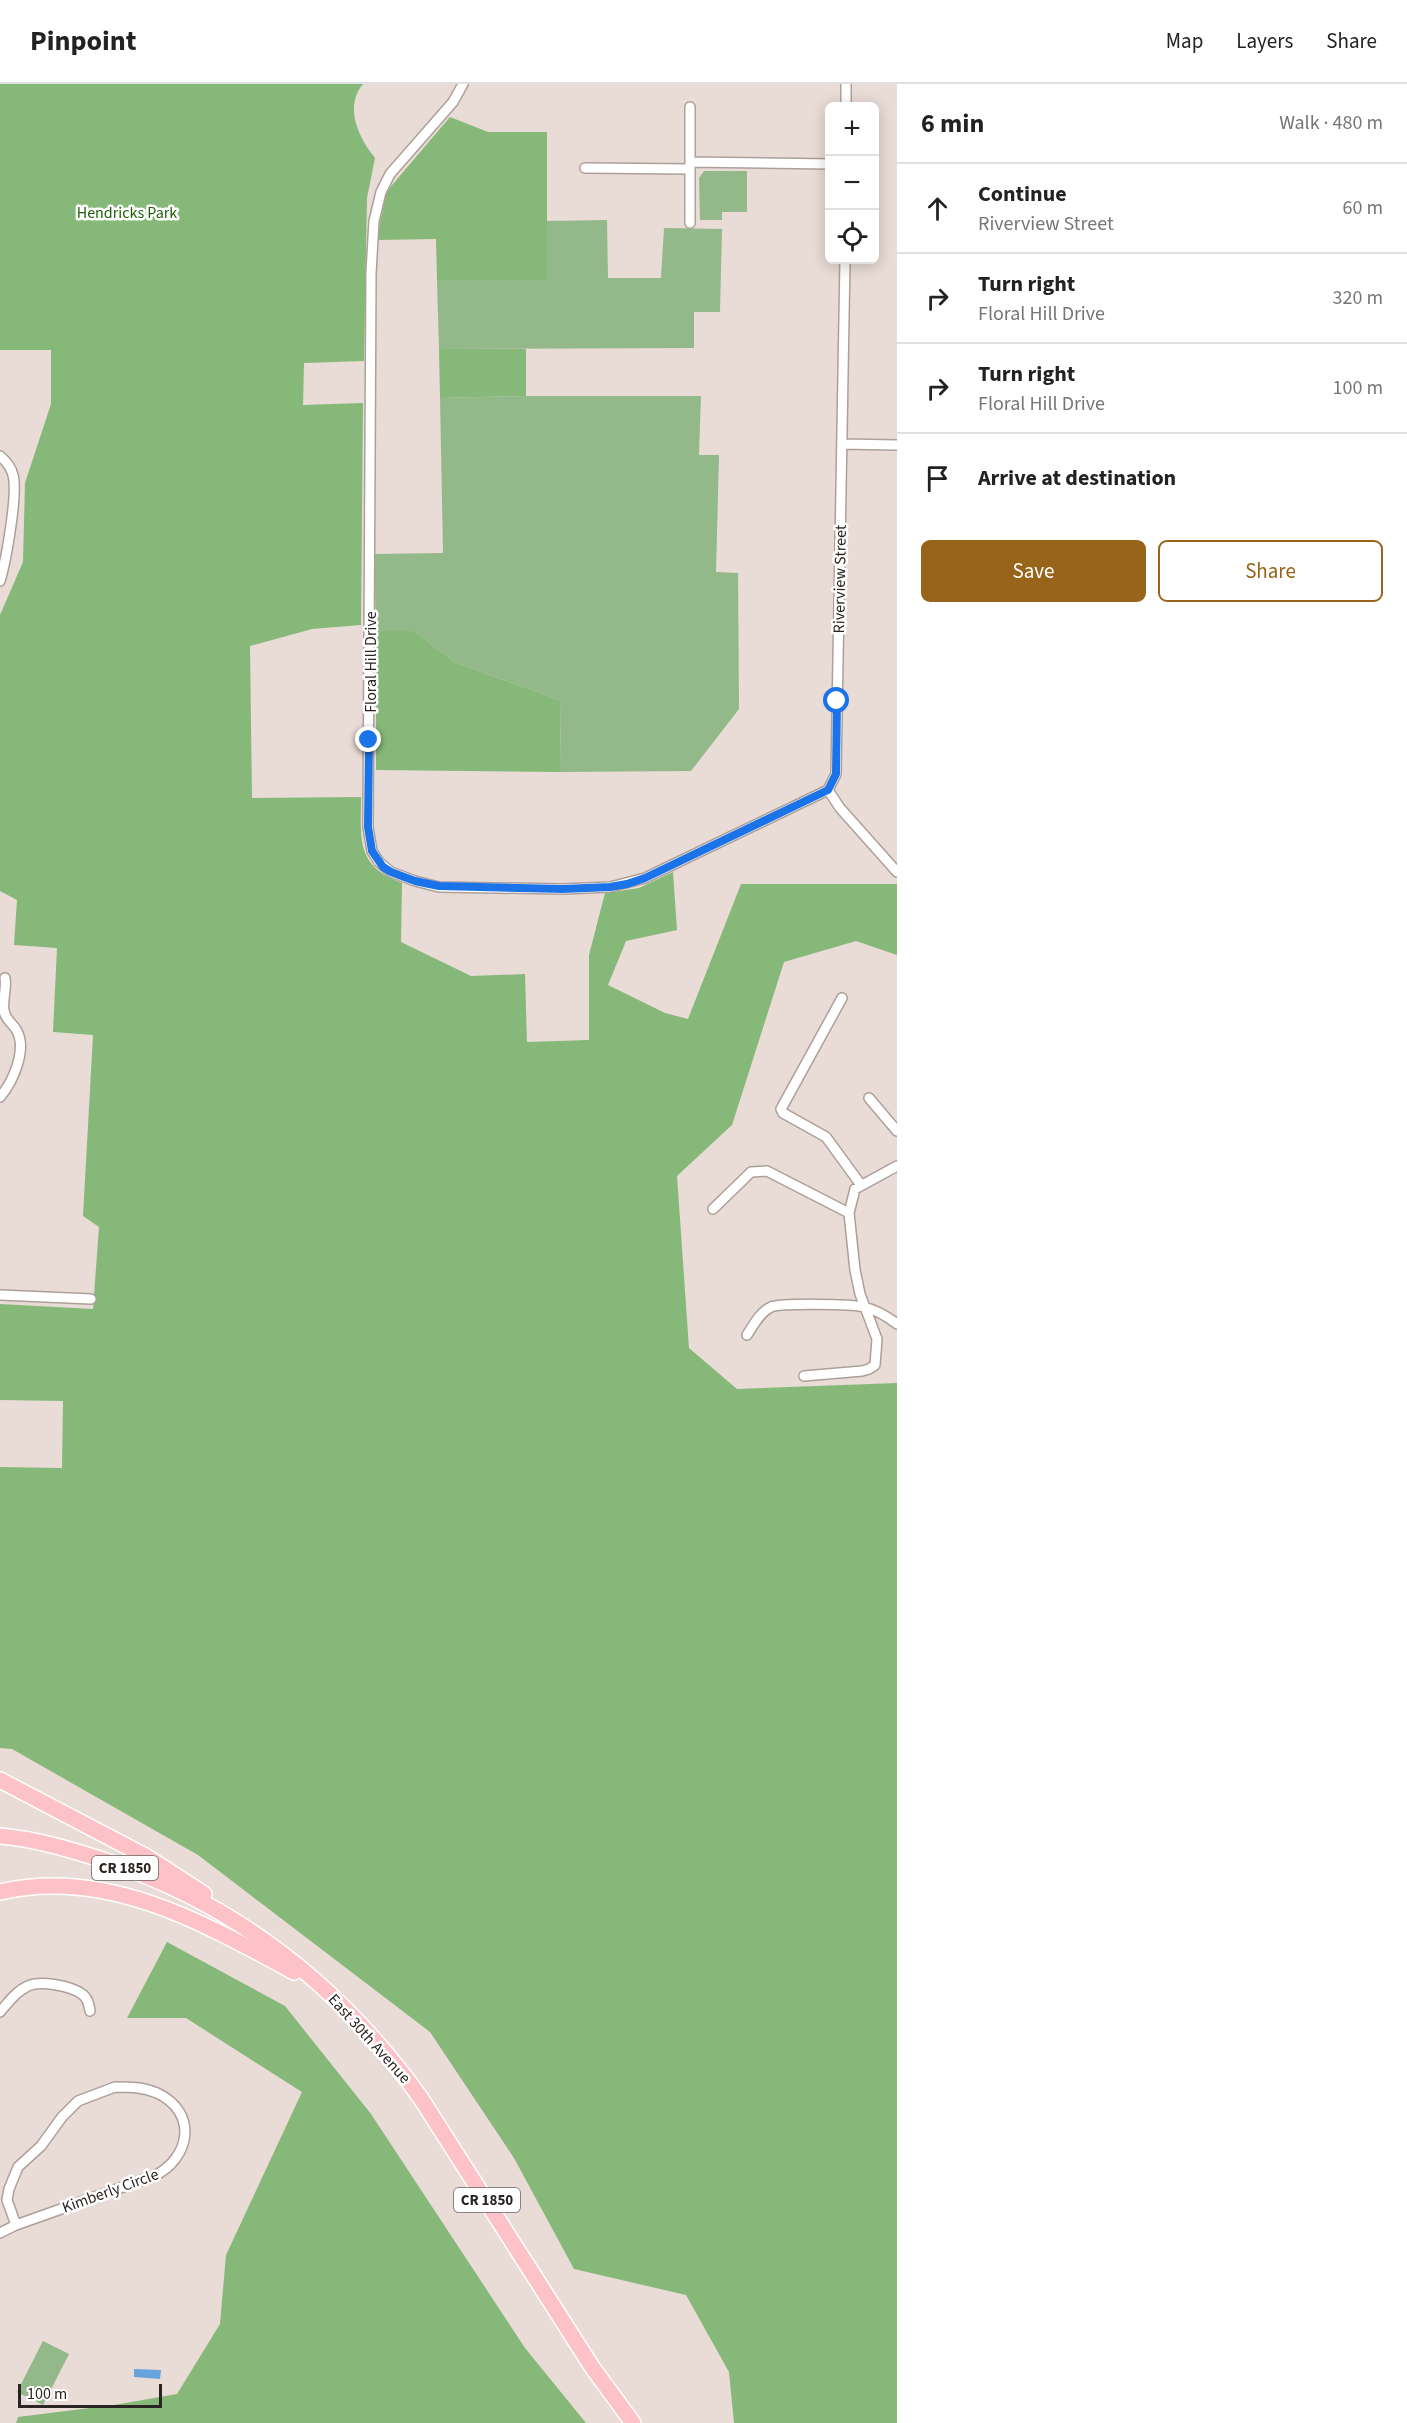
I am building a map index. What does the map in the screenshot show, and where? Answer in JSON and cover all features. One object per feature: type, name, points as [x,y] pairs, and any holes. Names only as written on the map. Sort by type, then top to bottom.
[{"type":"main road","points":[[0,1780],[147,1857],[202,1892],[242,1924]]},
{"type":"main road","name":"East 30th Avenue","points":[[0,1836],[45,1844],[122,1866],[168,1885],[242,1924],[326,1989],[369,2032],[420,2097],[592,2367],[633,2423]]},
{"type":"main road","points":[[0,1892],[34,1886],[89,1887],[137,1898],[200,1923],[326,1989]]},
{"type":"street","name":"Floral Hill Drive","points":[[463,84],[453,102],[390,174],[378,199],[374,221],[371,284],[368,827],[372,851],[383,867],[391,872],[415,881],[439,886],[563,889],[610,887],[645,878],[828,790]]},
{"type":"street","points":[[846,84],[846,102]]},
{"type":"street","points":[[690,107],[690,223]]},
{"type":"street","points":[[585,168],[825,164]]},
{"type":"street","name":"Riverview Street","points":[[828,790],[836,774],[845,264]]},
{"type":"street","points":[[842,444],[897,445]]},
{"type":"street","points":[[0,456],[7,462],[13,475],[14,488],[8,546],[0,581]]},
{"type":"street","points":[[828,790],[840,808],[897,872]]},
{"type":"street","points":[[0,1097],[14,1076],[20,1048],[17,1030],[5,1013],[5,978]]},
{"type":"street","points":[[842,998],[781,1109],[783,1113],[826,1137],[861,1185]]},
{"type":"street","points":[[869,1098],[897,1131]]},
{"type":"street","points":[[804,1376],[862,1371],[875,1365],[877,1339],[864,1307],[855,1270],[849,1213],[855,1189],[897,1166]]},
{"type":"street","points":[[713,1209],[751,1172],[767,1171],[849,1213]]},
{"type":"street","points":[[0,1295],[91,1299]]},
{"type":"street","points":[[747,1335],[760,1317],[771,1307],[795,1305],[864,1307],[888,1317],[897,1324]]},
{"type":"street","points":[[0,2012],[15,1995],[28,1985],[50,1983],[82,1994],[90,2011]]},
{"type":"street","name":"Kimberly Circle","points":[[0,2233],[74,2204],[110,2194],[163,2172],[180,2155],[184,2133],[182,2116],[172,2103],[158,2094],[137,2087],[115,2086],[78,2101],[12,2177],[8,2200],[16,2225]]},
{"type":"green space","name":"Hendricks Park","points":[[0,84],[363,84],[354,102],[354,112],[363,141],[375,158],[367,198],[364,361],[304,363],[303,405],[363,403],[361,625],[312,629],[250,646],[252,798],[361,797],[362,838],[368,859],[387,876],[402,883],[401,942],[471,976],[525,974],[527,1042],[589,1040],[589,955],[605,893],[639,888],[673,872],[677,930],[626,941],[608,985],[665,1013],[688,1019],[741,884],[897,884],[897,955],[856,941],[784,962],[732,1125],[677,1176],[689,1348],[737,1389],[897,1383],[897,2423],[734,2423],[729,2372],[686,2295],[574,2269],[514,2158],[430,2032],[198,1855],[12,1749],[0,1748],[0,1467],[62,1468],[63,1401],[0,1400],[0,1304],[93,1309],[99,1227],[83,1216],[93,1035],[53,1032],[57,948],[14,945],[17,900],[0,891],[0,615],[23,562],[25,483],[51,404],[51,350],[0,350]]},
{"type":"green space","points":[[450,117],[488,132],[547,132],[547,280],[437,280],[436,239],[376,240],[387,191]]},
{"type":"green space","points":[[704,171],[747,171],[747,212],[722,212],[722,220],[700,220],[699,178]]},
{"type":"green space","points":[[607,220],[608,278],[661,278],[664,228],[722,229],[720,312],[694,312],[694,348],[439,349],[437,280],[547,280],[547,221]]},
{"type":"green space","points":[[439,349],[526,349],[526,396],[440,398]]},
{"type":"green space","points":[[701,396],[699,455],[719,455],[716,572],[738,573],[739,709],[691,771],[561,772],[560,700],[456,663],[414,631],[376,631],[374,554],[443,553],[440,398]]},
{"type":"green space","points":[[376,631],[414,631],[456,663],[560,700],[561,772],[376,770]]},
{"type":"green space","points":[[167,1942],[285,2006],[371,2114],[525,2348],[586,2423],[16,2423],[18,2417],[114,2405],[177,2394],[220,2324],[226,2255],[302,2092],[186,2018],[127,2018]]},
{"type":"green space","points":[[43,2341],[69,2354],[43,2405],[17,2392]]},
{"type":"water","points":[[134,2369],[161,2370],[160,2379],[134,2377]]},
{"type":"route","points":[[369,740],[369,841],[379,862],[391,872],[415,881],[439,886],[563,889],[610,887],[645,878],[828,790],[836,774],[837,701]]}]
